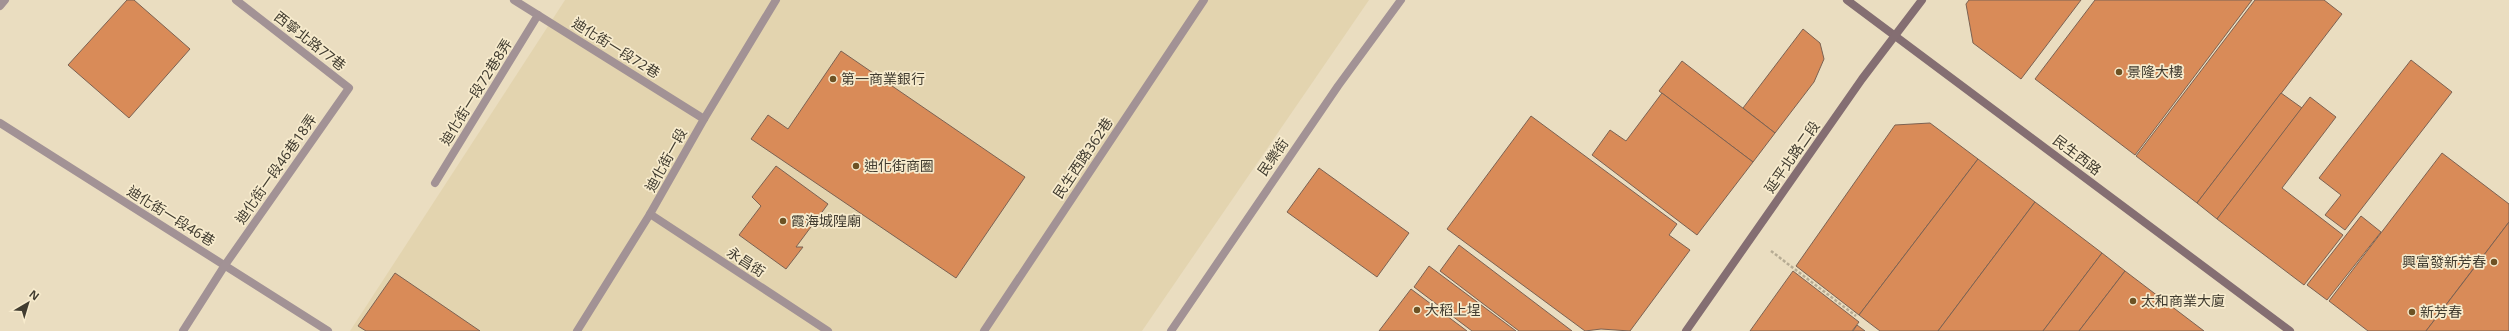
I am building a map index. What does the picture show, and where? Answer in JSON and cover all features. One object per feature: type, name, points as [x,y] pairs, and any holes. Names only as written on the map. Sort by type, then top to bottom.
[{"type":"street","points":[[0,6],[5,0]]},
{"type":"street","name":"西寧北路77巷","points":[[236,0],[349,88]]},
{"type":"street","name":"迪化街一段72巷","points":[[514,0],[704,119]]},
{"type":"street","name":"迪化街一段","points":[[577,331],[650,214],[704,119],[776,0]]},
{"type":"street","name":"民生西路362巷","points":[[984,331],[1204,0]]},
{"type":"street","name":"民樂街","points":[[1171,331],[1329,99],[1401,0]]},
{"type":"street","name":"民生西路","points":[[1847,0],[2290,331]]},
{"type":"street","name":"延平北路二段","points":[[1686,331],[1862,79],[1896,38],[1922,0]]},
{"type":"street","name":"迪化街一段72巷8弄","points":[[435,183],[538,15]]},
{"type":"street","name":"迪化街一段46巷18弄","points":[[182,331],[225,265],[349,88]]},
{"type":"street","name":"迪化街一段46巷","points":[[0,123],[328,331]]},
{"type":"street","name":"永昌街","points":[[650,214],[828,331]]},
{"type":"path","points":[[1753,235],[1789,266],[1856,316]]},
{"type":"shaded area","name":"迪化街商圈","points":[[565,0],[1369,0],[1142,331],[350,331]]},
{"type":"building","points":[[127,0],[134,0],[190,49],[129,118],[68,65]]},
{"type":"building","points":[[1969,0],[2081,0],[2021,79],[1973,43],[1966,4]]},
{"type":"building","name":"景隆大樓","points":[[2095,0],[2252,0],[2135,155],[2035,79]]},
{"type":"building","points":[[2255,0],[2324,0],[2342,14],[2197,203],[2136,156]]},
{"type":"building","points":[[1803,29],[1820,43],[1824,59],[1814,82],[1775,133],[1743,108]]},
{"type":"building","points":[[841,51],[1025,177],[956,278],[751,139],[768,115],[788,129]]},
{"type":"building","points":[[2411,60],[2452,92],[2345,230],[2325,215],[2341,195],[2319,178]]},
{"type":"building","points":[[1682,61],[1775,133],[1753,162],[1659,91]]},
{"type":"building","points":[[1662,93],[1753,162],[1697,235],[1592,155],[1610,130],[1626,141]]},
{"type":"building","points":[[2281,93],[2302,108],[2217,219],[2197,203]]},
{"type":"building","points":[[2310,97],[2336,117],[2282,188],[2343,235],[2304,285],[2217,219]]},
{"type":"building","points":[[1531,116],[1677,224],[1669,235],[1690,250],[1630,331],[1601,329],[1585,331],[1447,229]]},
{"type":"building","points":[[1930,123],[1978,159],[1859,315],[1796,266],[1895,125]]},
{"type":"building","name":"新芳春","points":[[2442,153],[2509,204],[2509,222],[2426,331],[2368,331],[2329,301]]},
{"type":"building","points":[[1978,159],[2035,202],[1938,331],[1880,331],[1859,315]]},
{"type":"building","name":"霞海城隍廟","points":[[776,166],[828,204],[796,247],[803,247],[786,269],[739,235],[761,206],[752,197]]},
{"type":"building","points":[[1319,168],[1409,233],[1377,277],[1287,212]]},
{"type":"building","points":[[2035,202],[2102,253],[2043,331],[1938,331]]},
{"type":"building","points":[[2361,216],[2381,232],[2327,300],[2307,285]]},
{"type":"building","name":"興富發新芳春","points":[[2509,222],[2509,331],[2426,331],[2462,284]]},
{"type":"building","points":[[1459,245],[1572,331],[1519,331],[1440,271]]},
{"type":"building","points":[[2102,253],[2125,271],[2079,331],[2043,331]]},
{"type":"building","points":[[1429,266],[1516,331],[1472,331],[1414,287]]},
{"type":"building","points":[[1793,271],[1859,322],[1852,331],[1750,331]]},
{"type":"building","name":"太和商業大廈","points":[[2125,271],[2204,331],[2079,331]]},
{"type":"building","points":[[395,273],[480,331],[366,331],[358,326]]},
{"type":"building","name":"大稻上埕","points":[[1411,289],[1467,331],[1379,331]]},
{"type":"building","points":[[1857,325],[1865,331],[1853,331]]},
{"type":"place","name":"景隆大樓","points":[[2119,72]]},
{"type":"place","name":"第一商業銀行","points":[[833,79]]},
{"type":"place","name":"迪化街商圈","points":[[856,166]]},
{"type":"place","name":"霞海城隍廟","points":[[783,221]]},
{"type":"place","name":"興富發新芳春","points":[[2494,262]]},
{"type":"place","name":"太和商業大廈","points":[[2133,301]]},
{"type":"place","name":"大稻上埕","points":[[1417,310]]},
{"type":"place","name":"新芳春","points":[[2412,312]]}]
